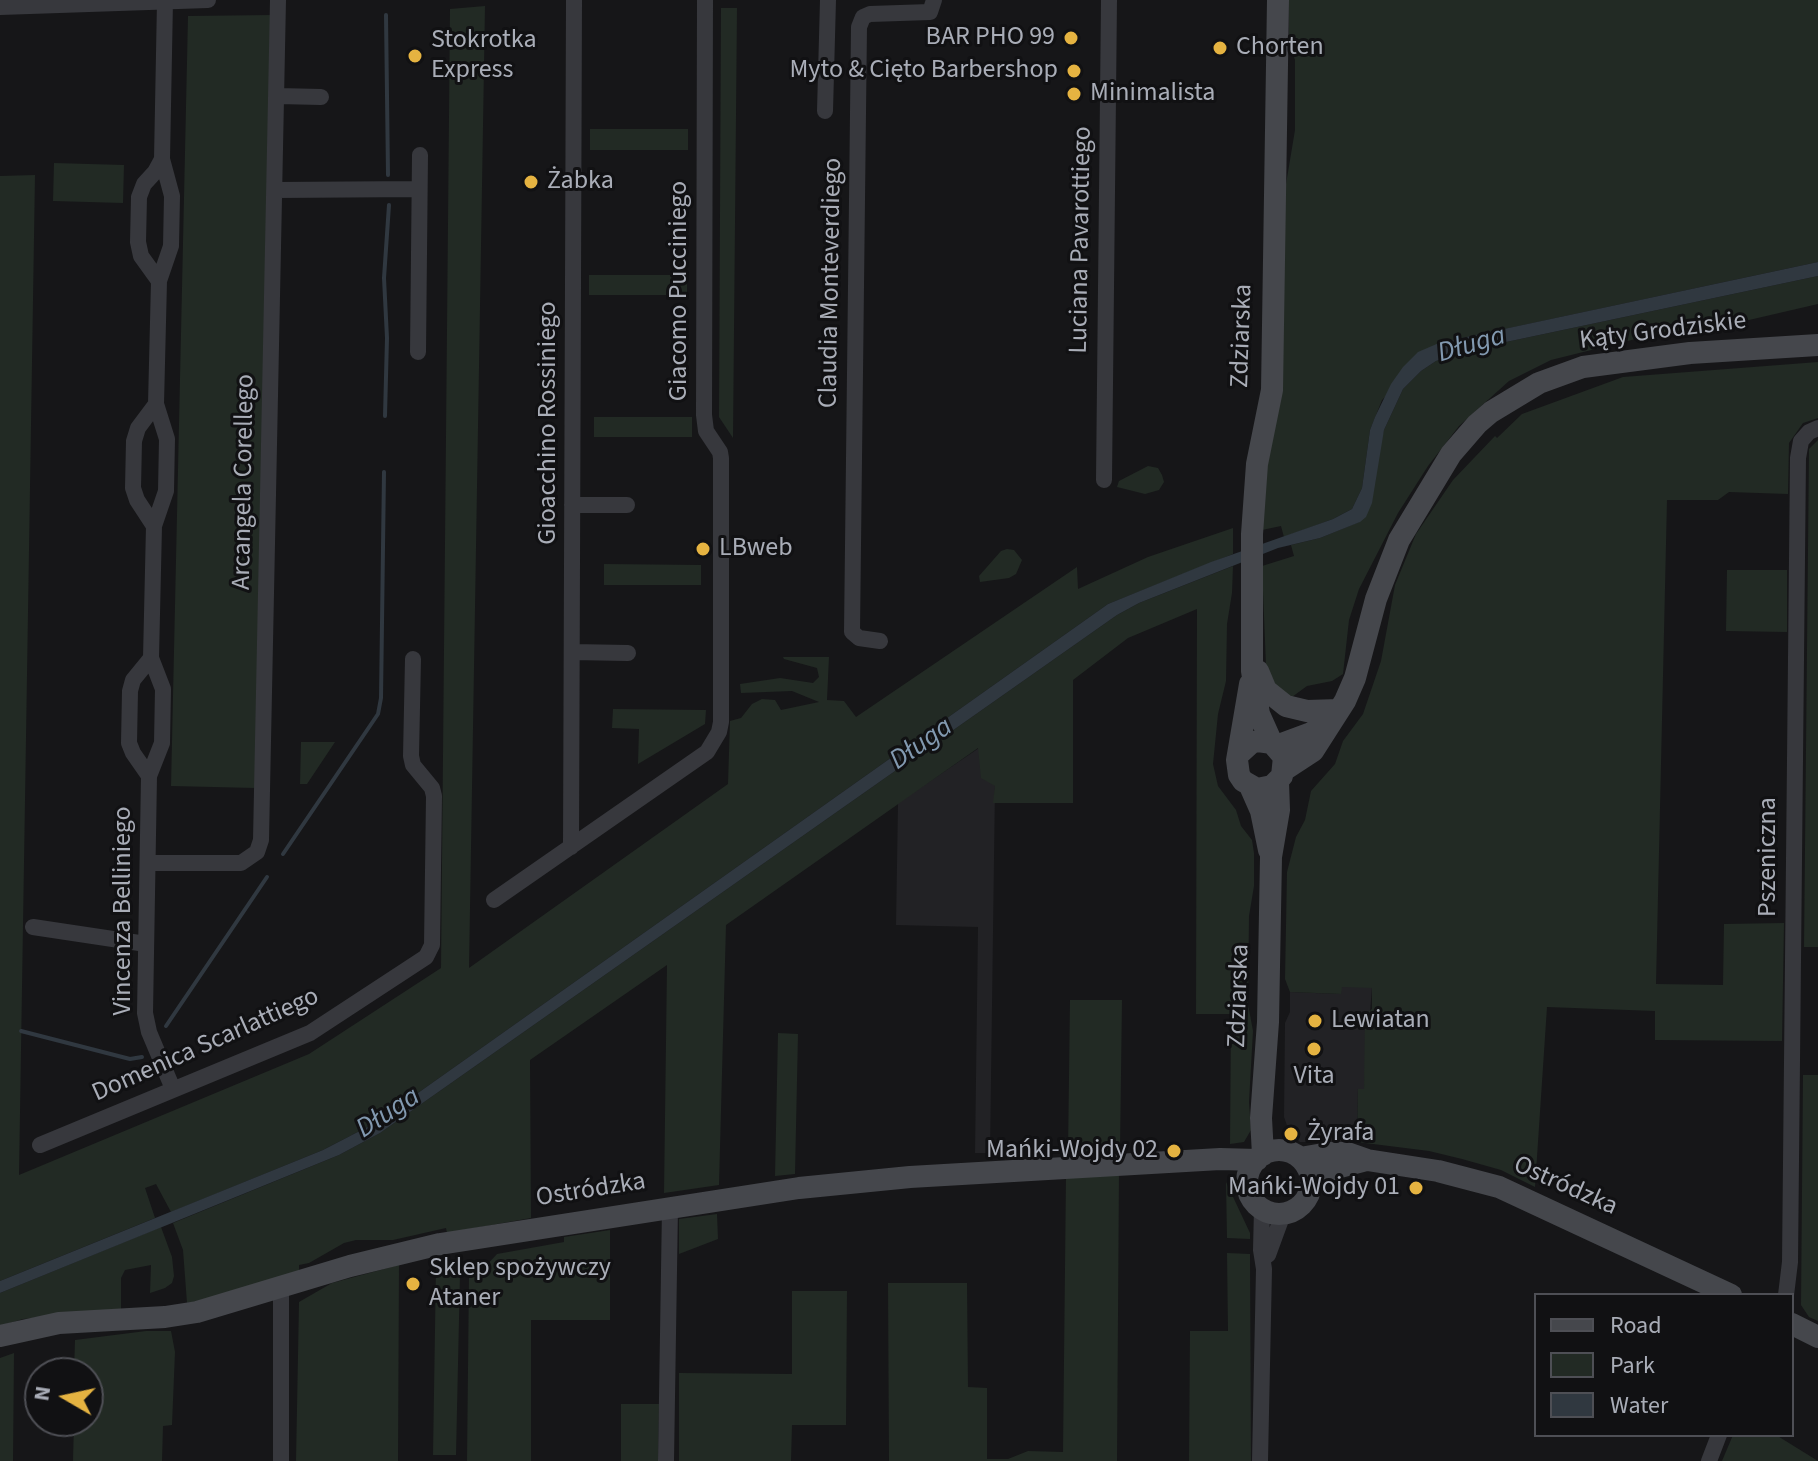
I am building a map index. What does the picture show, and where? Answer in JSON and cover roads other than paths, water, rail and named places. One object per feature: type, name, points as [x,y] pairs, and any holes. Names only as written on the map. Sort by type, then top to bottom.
[{"type":"street","points":[[0,7],[208,0]]},
{"type":"street","name":"Arcangela Corellego","points":[[148,863],[241,863],[257,852],[261,840],[278,0]]},
{"type":"street","name":"Gioacchino Rossiniego","points":[[571,847],[574,0]]},
{"type":"street","name":"Giacomo Pucciniego","points":[[571,847],[707,752],[714,743],[721,722],[721,458],[706,431],[704,415],[705,0]]},
{"type":"street","points":[[825,111],[828,0]]},
{"type":"street","name":"Claudia Monteverdiego","points":[[880,641],[859,638],[852,632],[859,27],[863,17],[870,14],[930,12],[934,0]]},
{"type":"street","name":"Luciana Pavarottiego","points":[[1104,480],[1109,0]]},
{"type":"street","name":"Zdziarska","points":[[1274,745],[1259,714],[1252,663],[1252,534],[1255,483],[1272,390],[1278,0]]},
{"type":"street","name":"Vincenza Belliniego","points":[[165,1],[162,159],[172,196],[172,209],[171,246],[159,281],[156,404],[167,439],[166,491],[154,526],[151,658],[163,689],[162,743],[149,776],[146,1023],[173,1089]]},
{"type":"street","points":[[278,96],[321,97]]},
{"type":"street","points":[[418,352],[420,155]]},
{"type":"street","points":[[159,281],[141,256],[138,242],[139,197],[144,184],[162,159]]},
{"type":"street","points":[[276,190],[419,189]]},
{"type":"street","name":"Kąty Grodziskie","points":[[1281,776],[1308,756],[1336,714],[1355,678],[1376,599],[1399,540],[1451,454],[1491,412],[1539,383],[1583,367],[1690,353],[1818,345]]},
{"type":"street","points":[[154,526],[133,488],[134,441],[138,428],[156,404]]},
{"type":"street","name":"Pszeniczna","points":[[1786,1293],[1790,1262],[1798,458],[1801,441],[1818,428]]},
{"type":"street","points":[[572,505],[627,505]]},
{"type":"street","points":[[572,652],[628,653]]},
{"type":"street","name":"Vincenza Belliniego","points":[[149,776],[129,743],[129,704],[133,680],[151,658]]},
{"type":"street","name":"Domenica Scarlattiego","points":[[40,1145],[310,1033],[426,957],[432,945],[434,796],[432,788],[413,765],[411,756],[413,659]]},
{"type":"street","points":[[1252,663],[1279,702],[1300,711],[1336,714]]},
{"type":"street","name":"Zdziarska","points":[[1240,753],[1252,663]]},
{"type":"street","points":[[1274,745],[1311,733],[1336,714]]},
{"type":"street","points":[[1265,741],[1274,745],[1284,757],[1281,776],[1264,789],[1250,786],[1239,775],[1237,760],[1240,753],[1251,743],[1265,741]]},
{"type":"street","points":[[1279,810],[1291,782],[1308,756]]},
{"type":"street","name":"Zdziarska","points":[[1270,1161],[1261,1118],[1265,1088],[1271,857],[1281,776]]},
{"type":"street","name":"Zdziarska","points":[[1250,786],[1261,811],[1271,857]]},
{"type":"street","points":[[494,900],[571,847]]},
{"type":"street","points":[[33,927],[146,944]]},
{"type":"street","name":"Ostródzka","points":[[0,1336],[59,1323],[165,1317],[197,1312],[361,1263],[440,1244],[827,1185],[910,1177],[1201,1161],[1229,1169],[1337,1152],[1438,1171],[1499,1187],[1727,1293]]},
{"type":"street","name":"Ostródzka","points":[[1311,1180],[1332,1169],[1367,1160]]},
{"type":"street","points":[[1270,1161],[1306,1164],[1311,1180],[1306,1200],[1296,1210],[1272,1212],[1252,1199],[1270,1161]]},
{"type":"street","points":[[666,1461],[670,1207]]},
{"type":"street","points":[[1260,1461],[1264,1269],[1261,1250],[1272,1212]]},
{"type":"street","points":[[281,1287],[281,1461]]},
{"type":"street","points":[[1794,1325],[1818,1337]]},
{"type":"street","points":[[1709,1461],[1718,1437]]},
{"type":"water","name":"Długa","points":[[1818,262],[1818,276],[1473,349],[1436,361],[1403,389],[1384,430],[1372,503],[1366,517],[1360,522],[1320,538],[1278,548],[1139,603],[1117,615],[380,1133],[339,1155],[0,1293],[0,1281],[323,1150],[377,1122],[1108,604],[1211,562],[1333,519],[1352,509],[1362,488],[1370,430],[1375,417],[1391,384],[1418,352],[1439,343]]},
{"type":"waterway","points":[[386,15],[388,175]]},
{"type":"waterway","points":[[385,416],[387,338],[384,278],[389,205]]},
{"type":"waterway","points":[[283,854],[378,714],[381,698],[384,472]]},
{"type":"waterway","points":[[166,1026],[267,877]]},
{"type":"waterway","points":[[21,1031],[130,1059],[142,1057]]},
{"type":"place","name":"BAR PHO 99","points":[[1071,38]]},
{"type":"place","name":"Chorten","points":[[1220,48]]},
{"type":"place","name":"Stokrotka Express","points":[[415,56]]},
{"type":"place","name":"Myto & Cięto Barbershop","points":[[1074,71]]},
{"type":"place","name":"Minimalista","points":[[1074,94]]},
{"type":"place","name":"Żabka","points":[[531,182]]},
{"type":"place","name":"LBweb","points":[[703,549]]},
{"type":"place","name":"Lewiatan","points":[[1315,1021]]},
{"type":"place","name":"Vita","points":[[1314,1049]]},
{"type":"place","name":"Żyrafa","points":[[1291,1134]]},
{"type":"place","name":"Mańki-Wojdy 02","points":[[1174,1151]]},
{"type":"place","name":"Mańki-Wojdy 01","points":[[1416,1188]]},
{"type":"place","name":"Sklep spożywczy Ataner","points":[[413,1284]]}]
